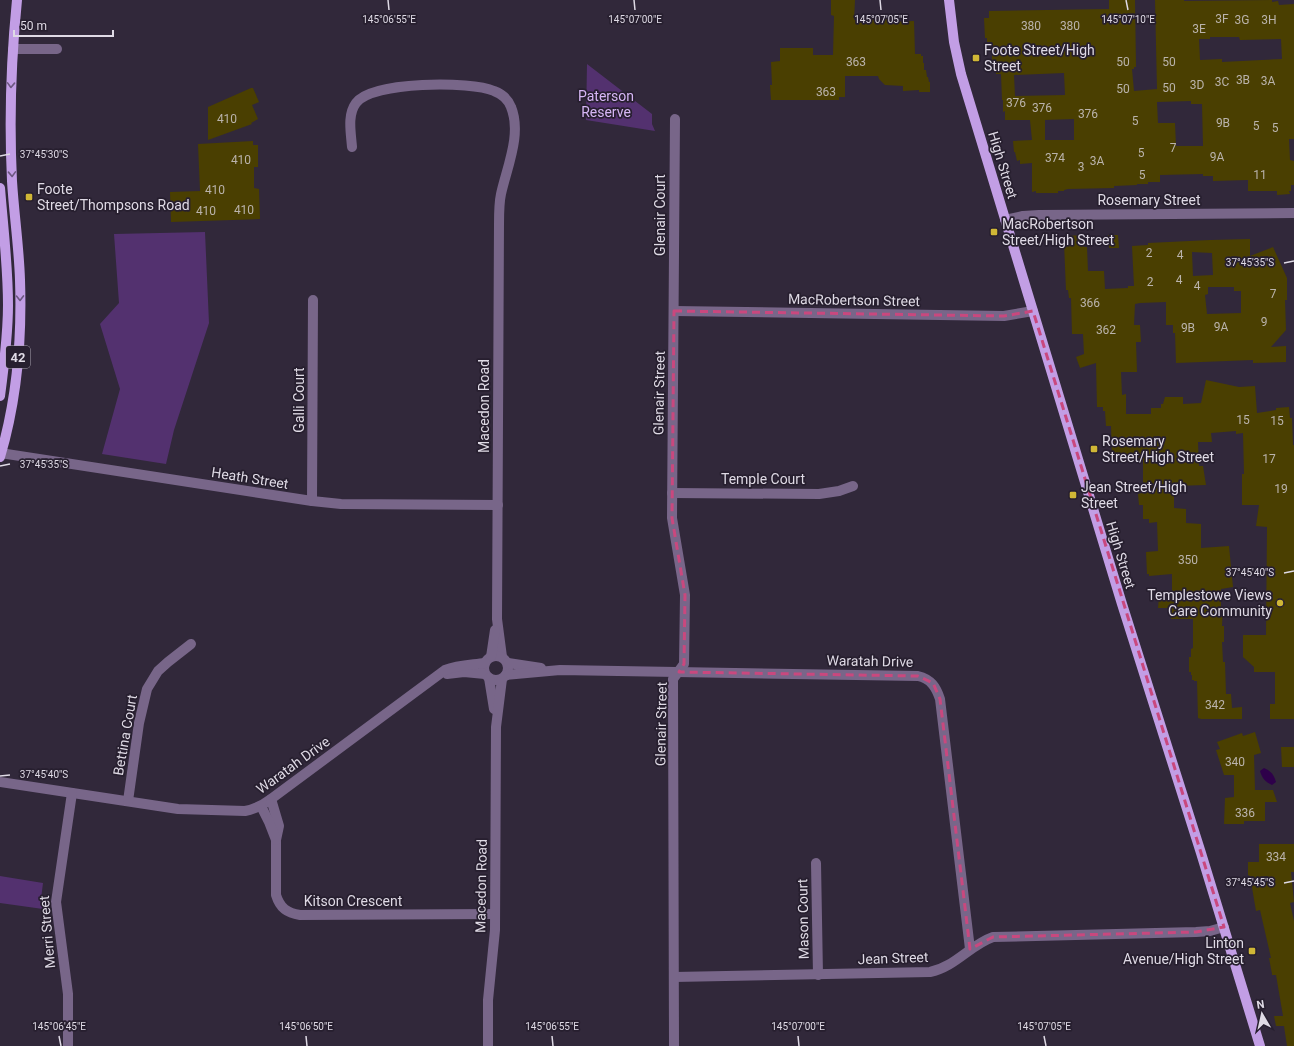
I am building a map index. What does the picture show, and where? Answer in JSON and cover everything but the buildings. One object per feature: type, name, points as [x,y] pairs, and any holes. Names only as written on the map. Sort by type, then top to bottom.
[{"type":"main road","name":"42","points":[[0,454],[8,422],[17,366],[21,311],[11,138],[13,49],[18,0]]},
{"type":"main road","name":"High Street","points":[[949,0],[954,42],[961,74],[1122,604],[1260,1046]]},
{"type":"main road","name":"42","points":[[0,188],[6,251],[8,303],[6,344],[0,396]]},
{"type":"street","points":[[13,49],[57,49]]},
{"type":"street","name":"Macedon Road","points":[[352,147],[350,125],[356,102],[368,94],[401,86],[456,85],[493,90],[505,97],[512,109],[514,118],[513,146],[501,194],[499,224],[497,618],[505,660]]},
{"type":"street","name":"Glenair Court","points":[[674,311],[675,118]]},
{"type":"street","name":"Rosemary Street","points":[[1005,220],[1023,216],[1039,215],[1294,213]]},
{"type":"street","name":"Galli Court","points":[[312,501],[313,300]]},
{"type":"street","name":"MacRobertson Street","points":[[674,311],[1004,316],[1033,311]]},
{"type":"street","name":"Glenair Street","points":[[674,311],[673,527],[685,595],[684,664],[673,679],[674,1046]]},
{"type":"street","name":"Heath Street","points":[[0,454],[312,501],[341,504],[498,505]]},
{"type":"street","name":"Temple Court","points":[[672,493],[819,494],[839,491],[853,486]]},
{"type":"street","name":"Macedon Road","points":[[488,660],[497,618]]},
{"type":"street","name":"Bettina Court","points":[[128,801],[139,723],[147,689],[158,671],[191,644]]},
{"type":"street","points":[[495,656],[505,660],[508,672],[504,677],[495,680],[487,676],[484,670],[488,660],[495,656]]},
{"type":"street","name":"Waratah Drive","points":[[0,782],[178,809],[252,810],[271,799],[438,675],[453,667],[488,660]]},
{"type":"street","name":"Waratah Drive","points":[[505,660],[560,670]]},
{"type":"street","name":"Waratah Drive","points":[[504,677],[560,670],[923,677],[933,683],[940,699],[970,949]]},
{"type":"street","name":"Waratah Drive","points":[[438,675],[459,672],[487,676]]},
{"type":"street","name":"Macedon Road","points":[[487,676],[496,727]]},
{"type":"street","name":"Macedon Road","points":[[488,1046],[488,1000],[494,946],[495,914],[496,727],[504,677]]},
{"type":"street","name":"Merri Street","points":[[68,1046],[68,994],[56,902],[72,793]]},
{"type":"street","name":"Kitson Crescent","points":[[271,799],[279,826],[276,840],[276,896],[282,907],[292,914],[495,914]]},
{"type":"street","name":"Kitson Crescent","points":[[260,806],[269,822],[276,840]]},
{"type":"street","name":"Mason Court","points":[[816,863],[818,975]]},
{"type":"street","name":"Jean Street","points":[[674,976],[818,975],[930,972],[945,967],[986,939],[1002,936],[1196,932],[1210,931],[1224,927]]},
{"type":"highlighted area","points":[[674,311],[1004,316],[1033,311],[1224,927],[1196,932],[993,937],[970,949],[940,699],[933,683],[918,676],[679,672],[684,664],[685,595],[672,518]]},
{"type":"green space","name":"Paterson Reserve","points":[[587,64],[652,114],[652,124],[655,131],[586,120]]},
{"type":"green space","points":[[205,232],[209,323],[174,430],[166,464],[102,454],[120,389],[100,324],[119,303],[114,234]]},
{"type":"green space","points":[[0,876],[43,883],[41,899],[43,909],[0,903]]},
{"type":"shaded area","points":[[1264,768],[1274,777],[1276,782],[1272,785],[1262,776],[1260,771]]},
{"type":"place","name":"Foote Street/High Street","points":[[976,58]]},
{"type":"place","name":"Foote Street/Thompsons Road","points":[[29,197]]},
{"type":"place","name":"MacRobertson Street/High Street","points":[[994,232]]},
{"type":"place","name":"Rosemary Street/High Street","points":[[1094,449]]},
{"type":"place","name":"Jean Street/High Street","points":[[1073,495]]},
{"type":"place","name":"Templestowe Views Care Community","points":[[1280,603]]},
{"type":"place","name":"Linton Avenue/High Street","points":[[1252,951]]}]
